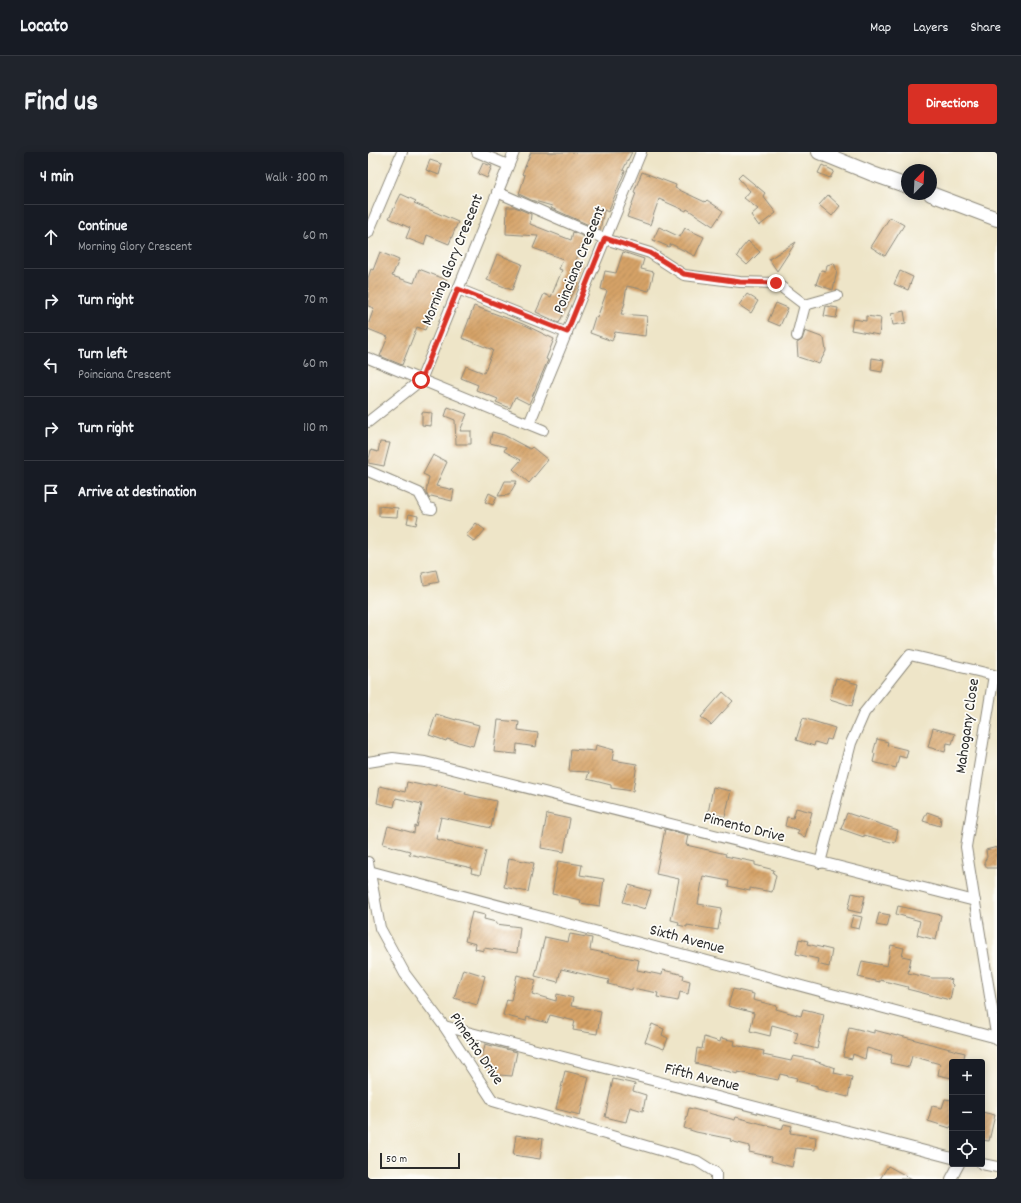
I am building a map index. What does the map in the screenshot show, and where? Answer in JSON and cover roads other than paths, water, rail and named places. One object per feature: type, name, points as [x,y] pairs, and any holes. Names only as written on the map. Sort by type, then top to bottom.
[{"type":"street","points":[[477,152],[508,165]]},
{"type":"street","name":"Morning Glory Crescent","points":[[421,380],[514,152]]},
{"type":"street","name":"Poinciana Crescent","points":[[529,424],[641,152]]},
{"type":"street","points":[[819,152],[872,174],[901,184]]},
{"type":"street","points":[[368,233],[399,153]]},
{"type":"street","points":[[497,192],[605,238],[650,253],[684,274],[740,282],[776,283],[805,305]]},
{"type":"street","points":[[937,196],[997,219]]},
{"type":"street","points":[[458,289],[567,332]]},
{"type":"street","points":[[805,305],[837,296]]},
{"type":"street","points":[[797,336],[805,305]]},
{"type":"street","points":[[368,358],[543,430]]},
{"type":"street","points":[[368,422],[421,380]]},
{"type":"street","points":[[368,471],[419,493],[427,508],[432,509]]},
{"type":"street","name":"Mahogany Close","points":[[820,863],[851,743],[864,713],[910,655],[986,673],[994,675],[966,846],[975,901]]},
{"type":"street","name":"Pimento Drive","points":[[368,762],[393,758],[425,762],[975,901]]},
{"type":"street","name":"Pimento Drive","points":[[369,866],[380,928],[405,974],[444,1026],[493,1101],[697,1161],[716,1173],[716,1179]]},
{"type":"street","name":"Sixth Avenue","points":[[369,866],[997,1039]]},
{"type":"street","points":[[975,901],[997,1039]]},
{"type":"street","name":"Fifth Avenue","points":[[444,1026],[949,1157]]},
{"type":"street","points":[[985,1165],[997,1167]]},
{"type":"street","points":[[951,1179],[957,1167]]}]
